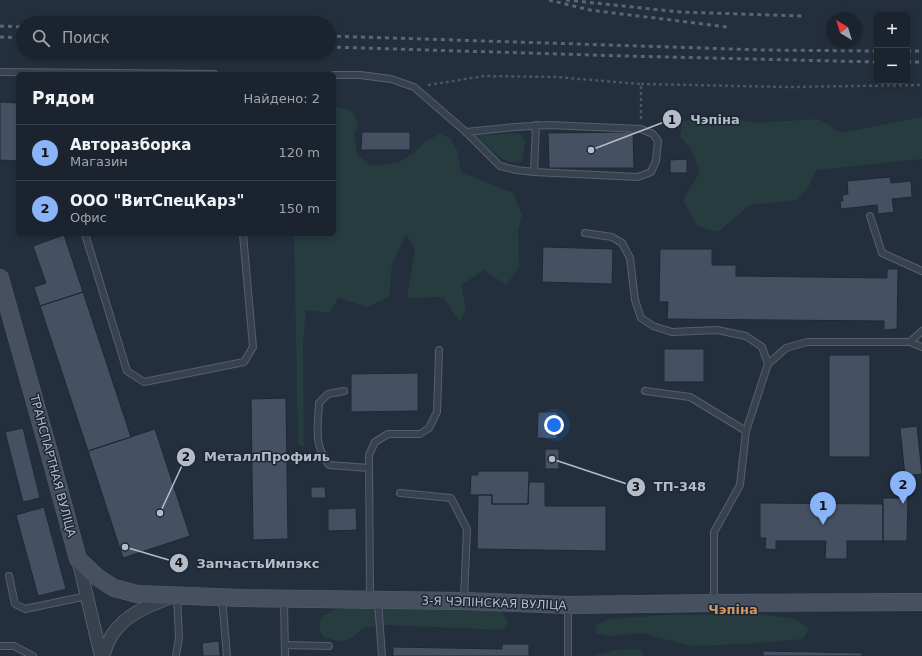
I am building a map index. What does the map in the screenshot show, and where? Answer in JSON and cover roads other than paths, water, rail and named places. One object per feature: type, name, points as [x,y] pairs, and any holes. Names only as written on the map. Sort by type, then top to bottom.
[{"type":"main road","name":"ТРАНСПАРТНАЯ ВУЛІЦА","points":[[0,278],[78,559]]},
{"type":"main road","name":"3-Я ЧЭПІНСКАЯ ВУЛІЦА","points":[[78,559],[97,576],[114,588],[137,594],[464,601],[568,606],[714,603],[922,602]]},
{"type":"street","name":"ТРАНСПАРТНАЯ ВУЛІЦА","points":[[78,559],[102,656]]},
{"type":"street","points":[[102,656],[112,636],[127,618],[146,607],[176,595]]},
{"type":"lane","points":[[0,72],[16,72]]},
{"type":"lane","points":[[336,75],[360,75],[391,79],[414,87],[466,132],[500,166],[516,170],[638,177],[651,172],[656,161],[658,141],[653,134],[641,129],[536,126],[466,132]]},
{"type":"lane","points":[[534,172],[536,126]]},
{"type":"lane","points":[[870,216],[882,253],[922,271]]},
{"type":"lane","points":[[585,233],[612,237],[622,243],[630,258],[635,300],[641,318],[653,326],[672,332],[717,330],[746,336],[762,347],[768,364]]},
{"type":"lane","points":[[86,236],[127,371],[144,382],[244,362],[253,347],[243,236]]},
{"type":"lane","points":[[910,342],[922,331]]},
{"type":"lane","points":[[714,603],[714,532],[740,485],[746,431],[768,364],[786,348],[807,342],[910,342],[922,347]]},
{"type":"lane","points":[[382,656],[374,600],[369,455],[375,442],[388,434],[420,434],[429,428],[437,412],[439,350]]},
{"type":"lane","points":[[645,390],[690,397],[746,431]]},
{"type":"lane","points":[[344,391],[328,394],[319,403],[317,442],[322,456],[329,465],[369,468]]},
{"type":"lane","points":[[400,493],[451,498],[467,529],[464,601]]},
{"type":"lane","points":[[9,576],[15,604],[25,609],[87,596]]},
{"type":"lane","points":[[176,595],[179,637],[176,656]]},
{"type":"lane","points":[[222,597],[227,656]]},
{"type":"lane","points":[[284,598],[285,656]]},
{"type":"lane","points":[[568,606],[568,656]]},
{"type":"lane","points":[[285,645],[329,646]]},
{"type":"lane","points":[[0,646],[14,646],[33,656]]},
{"type":"railway","points":[[549,0],[590,10],[727,27]]},
{"type":"railway","points":[[566,0],[680,12],[802,16]]},
{"type":"railway","points":[[0,26],[16,27]]},
{"type":"railway","points":[[336,36],[763,50],[874,51]]},
{"type":"railway","points":[[0,37],[16,38]]},
{"type":"railway","points":[[336,47],[874,62]]},
{"type":"railway","points":[[910,51],[922,51]]},
{"type":"railway","points":[[910,62],[922,62]]},
{"type":"place","name":"Чэпіна","points":[[591,150]]},
{"type":"place","name":"ТП-348","points":[[552,459]]},
{"type":"place","name":"ООО \"ВитСпецКарз\"","points":[[903,504]]},
{"type":"place","name":"МеталлПрофиль","points":[[160,513]]},
{"type":"place","name":"Авторазборка","points":[[823,525]]},
{"type":"place","name":"ЗапчастьИмпэкс","points":[[125,547]]},
{"type":"district","name":"Чэпіна","points":[[733,609]]}]
